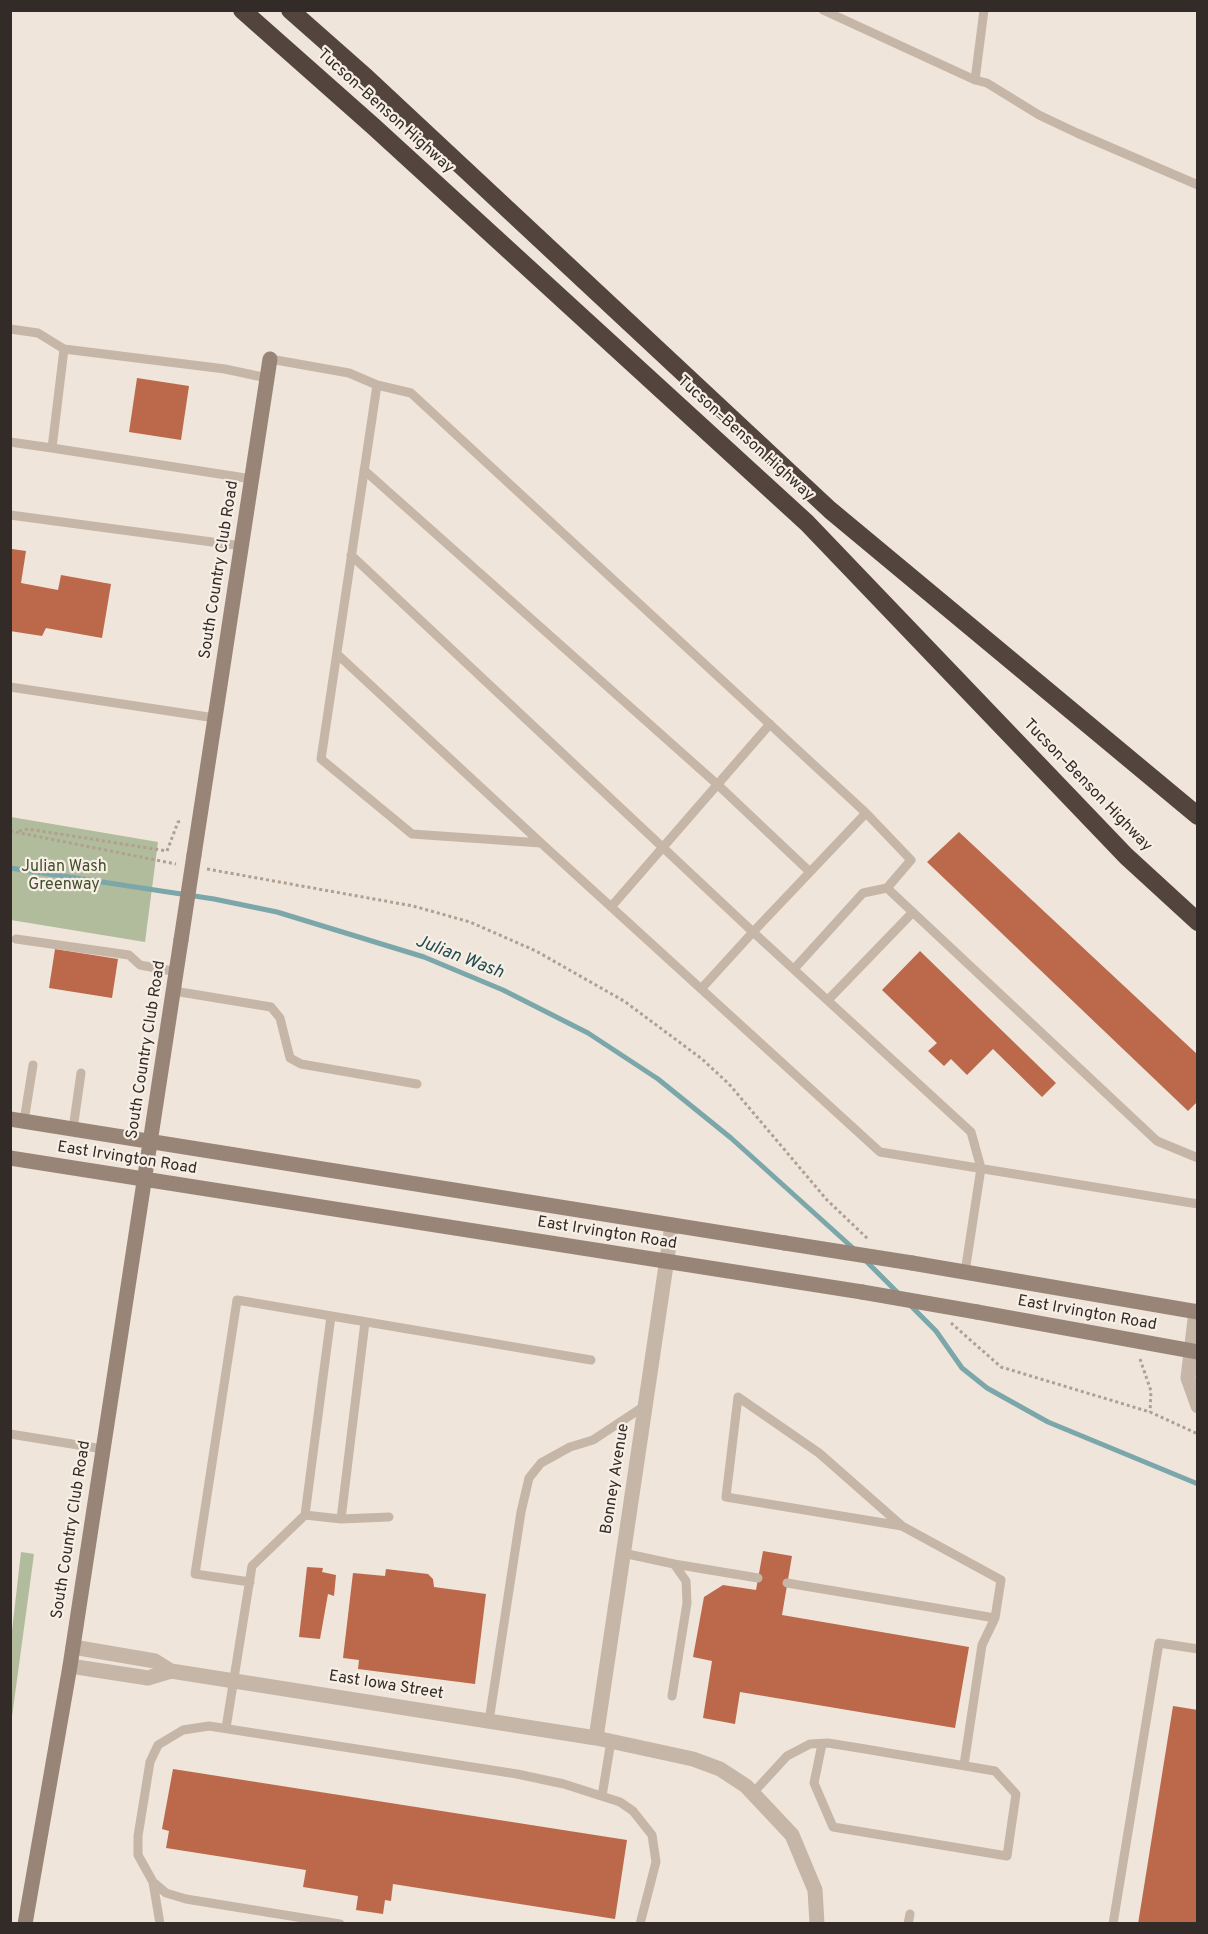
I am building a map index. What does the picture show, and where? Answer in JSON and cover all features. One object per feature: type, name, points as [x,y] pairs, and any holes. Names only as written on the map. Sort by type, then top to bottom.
[{"type":"highway","name":"Tucson–Benson Highway","points":[[242,10],[373,126],[807,522],[1126,856],[1197,922]]},
{"type":"highway","name":"Tucson–Benson Highway","points":[[290,10],[367,78],[830,510],[1197,816]]},
{"type":"main road","name":"South Country Club Road","points":[[25,1923],[73,1647],[270,359]]},
{"type":"main road","name":"East Irvington Road","points":[[17,1120],[1197,1309]]},
{"type":"main road","name":"East Irvington Road","points":[[10,1158],[862,1292],[1195,1352]]},
{"type":"street","name":"Bonney Avenue","points":[[603,1740],[623,1553],[672,1225]]},
{"type":"street","points":[[1197,1309],[1195,1352],[1188,1378],[1197,1406]]},
{"type":"street","name":"East Iowa Street","points":[[73,1647],[155,1661],[171,1671],[603,1740],[693,1759],[720,1769],[753,1793],[792,1835],[815,1890],[817,1923]]},
{"type":"street","name":"East Iowa Street","points":[[70,1666],[148,1678],[171,1671]]},
{"type":"lane","points":[[823,10],[975,80],[987,83],[1039,115],[1077,133],[1197,184]]},
{"type":"lane","points":[[975,80],[984,10]]},
{"type":"lane","points":[[10,329],[38,333],[64,349],[225,369],[267,378]]},
{"type":"lane","points":[[52,448],[64,349]]},
{"type":"lane","points":[[270,359],[349,374],[377,386],[411,393],[866,813],[911,860],[887,888],[863,893],[794,969]]},
{"type":"lane","points":[[377,386],[321,759],[412,834],[541,843]]},
{"type":"lane","points":[[10,442],[252,478]]},
{"type":"lane","points":[[364,470],[718,785],[810,872]]},
{"type":"lane","points":[[10,515],[242,546]]},
{"type":"lane","points":[[351,555],[753,932],[971,1132],[981,1168],[965,1272]]},
{"type":"lane","points":[[337,654],[880,1152],[1197,1204]]},
{"type":"lane","points":[[10,687],[215,718]]},
{"type":"lane","points":[[611,907],[770,724]]},
{"type":"lane","points":[[701,988],[866,813]]},
{"type":"lane","points":[[887,888],[1157,1141],[1197,1158]]},
{"type":"lane","points":[[828,1000],[913,912]]},
{"type":"lane","points":[[16,939],[129,955],[140,965],[177,972]]},
{"type":"lane","points":[[174,991],[271,1007],[280,1018],[290,1058],[301,1064],[417,1084]]},
{"type":"lane","points":[[17,1120],[33,1065]]},
{"type":"lane","points":[[73,1129],[81,1073]]},
{"type":"lane","points":[[250,1582],[195,1574],[237,1300],[591,1360]]},
{"type":"lane","points":[[226,1728],[252,1566],[305,1515],[332,1316]]},
{"type":"lane","points":[[341,1519],[365,1322]]},
{"type":"lane","points":[[902,1526],[726,1497],[738,1397],[819,1454],[902,1526],[1002,1580],[995,1618],[982,1645],[964,1766]]},
{"type":"lane","points":[[489,1721],[521,1512],[529,1478],[541,1463],[570,1447],[593,1440],[646,1405]]},
{"type":"lane","points":[[10,1434],[103,1449]]},
{"type":"lane","points":[[305,1515],[341,1519],[390,1517]]},
{"type":"lane","points":[[623,1553],[758,1578]]},
{"type":"lane","points":[[672,1696],[687,1591],[686,1581],[674,1564]]},
{"type":"lane","points":[[787,1583],[995,1618]]},
{"type":"lane","points":[[1113,1923],[1159,1643],[1197,1649]]},
{"type":"lane","points":[[340,1923],[186,1899],[166,1893],[153,1882],[143,1868],[138,1845],[153,1753],[169,1737],[183,1730],[196,1726],[226,1728],[517,1774],[603,1796],[620,1802],[633,1811],[652,1835],[656,1862],[644,1923]]},
{"type":"lane","points":[[603,1740],[603,1796]]},
{"type":"lane","points":[[753,1793],[788,1756],[810,1744],[822,1744],[995,1771],[1016,1794],[1007,1856],[833,1827],[814,1783],[822,1744]]},
{"type":"lane","points":[[153,1882],[160,1923]]},
{"type":"path","points":[[16,832],[27,829],[167,851],[178,822],[182,820],[199,823]]},
{"type":"path","points":[[10,831],[192,862],[413,906],[470,922],[536,951],[624,1001],[702,1059]]},
{"type":"path","points":[[1140,1359],[1150,1390],[1150,1412]]},
{"type":"path","points":[[1127,1404],[1197,1434]]},
{"type":"green space","name":"Julian Wash Greenway","points":[[11,817],[158,842],[145,942],[11,920]]},
{"type":"green space","points":[[21,1552],[34,1554],[11,1724],[10,1648]]},
{"type":"building","points":[[137,378],[189,386],[181,440],[129,432]]},
{"type":"building","points":[[12,549],[26,551],[21,583],[58,590],[61,575],[111,584],[102,638],[46,628],[42,636],[10,631]]},
{"type":"building","points":[[959,832],[1198,1055],[1198,1101],[1188,1111],[927,862]]},
{"type":"building","points":[[55,949],[118,959],[112,998],[49,988]]},
{"type":"building","points":[[920,951],[1056,1083],[1042,1097],[993,1049],[967,1075],[951,1059],[944,1066],[928,1051],[937,1043],[882,990]]},
{"type":"building","points":[[763,1551],[792,1556],[782,1615],[969,1647],[955,1728],[740,1692],[735,1724],[703,1718],[712,1661],[693,1657],[704,1597],[723,1585],[756,1590]]},
{"type":"building","points":[[307,1567],[323,1568],[322,1572],[336,1575],[334,1596],[328,1594],[320,1639],[299,1637]]},
{"type":"building","points":[[386,1569],[428,1574],[433,1579],[434,1587],[486,1594],[475,1684],[358,1669],[359,1660],[343,1658],[353,1573],[385,1576]]},
{"type":"building","points":[[1173,1706],[1198,1710],[1198,1924],[1138,1924]]},
{"type":"building","points":[[173,1769],[627,1840],[615,1919],[393,1884],[391,1901],[385,1900],[383,1914],[356,1910],[358,1896],[303,1887],[306,1870],[166,1848],[169,1831],[162,1829]]},
{"type":"waterway","name":"Julian Wash","points":[[10,868],[214,899],[277,912],[424,957],[503,990],[588,1033],[658,1079],[731,1138],[854,1249]]},
{"type":"waterway","points":[[865,1260],[899,1294]]},
{"type":"waterway","points":[[910,1305],[936,1331],[962,1368],[987,1388],[1048,1422],[1198,1484]]}]
